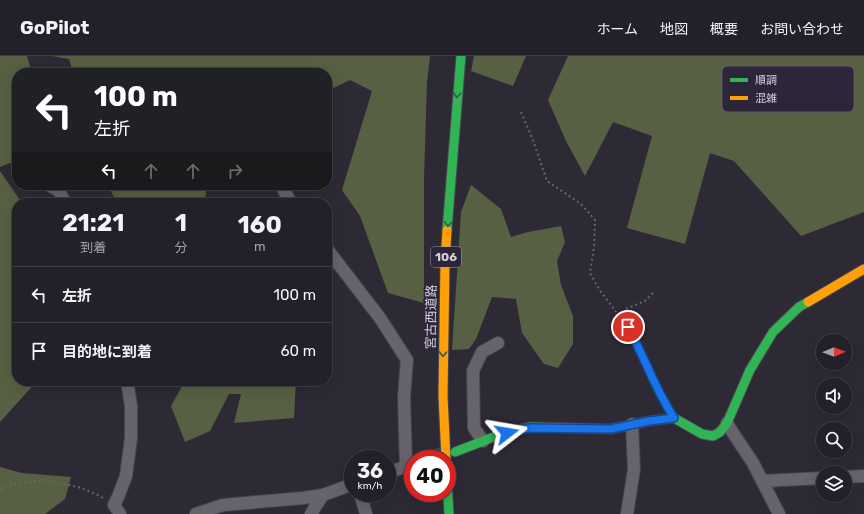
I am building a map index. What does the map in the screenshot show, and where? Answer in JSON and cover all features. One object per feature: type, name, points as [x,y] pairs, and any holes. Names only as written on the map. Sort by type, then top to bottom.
[{"type":"main road","name":"宮古西道路","points":[[446,450],[443,396],[445,262],[461,56]]},
{"type":"main road","points":[[456,452],[496,436],[529,428],[611,429],[649,421],[674,418],[702,434],[713,436],[720,432],[727,423],[750,370],[773,332],[799,307],[864,269]]},
{"type":"main road","points":[[448,502],[449,514]]},
{"type":"street","points":[[332,256],[380,318],[406,360],[404,398],[409,450]]},
{"type":"street","points":[[483,441],[474,428],[473,371],[482,352],[498,343]]},
{"type":"street","points":[[117,510],[118,497],[126,476],[130,438],[131,406],[128,386]]},
{"type":"street","points":[[727,423],[753,463],[779,514]]},
{"type":"street","points":[[627,514],[634,469],[632,424]]},
{"type":"street","points":[[852,477],[864,476]]},
{"type":"street","points":[[762,481],[816,478]]},
{"type":"street","points":[[196,514],[223,505],[303,498],[323,495],[344,487]]},
{"type":"street","points":[[311,514],[323,495]]},
{"type":"street","points":[[363,502],[366,514]]},
{"type":"lane","points":[[622,316],[674,418]]},
{"type":"path","points":[[521,112],[533,140],[547,181],[581,204],[595,220],[594,247],[590,273],[614,310],[622,316],[624,310],[644,301],[655,291]]},
{"type":"path","points":[[0,489],[18,483],[46,480],[78,487],[98,495],[117,510]]},
{"type":"green space","points":[[0,56],[27,56],[31,68],[12,68],[12,162],[0,167]]},
{"type":"green space","points":[[52,56],[430,56],[427,82],[424,180],[424,303],[388,293],[360,216],[342,190],[372,91],[350,80],[332,89],[332,68],[72,68],[69,59]]},
{"type":"green space","points":[[474,56],[526,56],[513,86],[471,71]]},
{"type":"green space","points":[[568,56],[864,56],[864,212],[801,236],[734,161],[710,153],[685,244],[627,228],[652,136],[613,122],[585,176],[566,141],[548,100]]},
{"type":"green space","points":[[0,171],[19,198],[12,198],[12,386],[32,386],[0,422]]},
{"type":"green space","points":[[471,185],[501,209],[511,237],[528,232],[561,226],[565,242],[557,261],[561,285],[573,316],[573,344],[558,368],[544,364],[522,333],[516,299],[492,297],[476,339],[469,349],[452,350],[461,212]]},
{"type":"green space","points":[[110,190],[206,190],[205,198],[114,198]]},
{"type":"green space","points":[[182,386],[296,386],[294,418],[234,423],[241,394],[229,394],[210,431],[185,442],[171,406]]},
{"type":"green space","points":[[0,467],[22,473],[71,477],[65,499],[45,514],[0,514]]},
{"type":"traffic: fast","points":[[447,230],[461,56]]},
{"type":"traffic: fast","points":[[456,452],[496,436],[529,427],[611,429],[649,421],[674,418],[702,434],[713,436],[720,432],[727,423],[750,370],[773,332],[799,307],[808,302]]},
{"type":"traffic: fast","points":[[448,502],[449,514]]},
{"type":"traffic: slow","points":[[446,450],[443,396],[445,262],[447,230]]},
{"type":"traffic: slow","points":[[808,302],[864,269]]},
{"type":"route","points":[[507,433],[529,428],[611,429],[649,421],[674,418],[628,327]]}]
